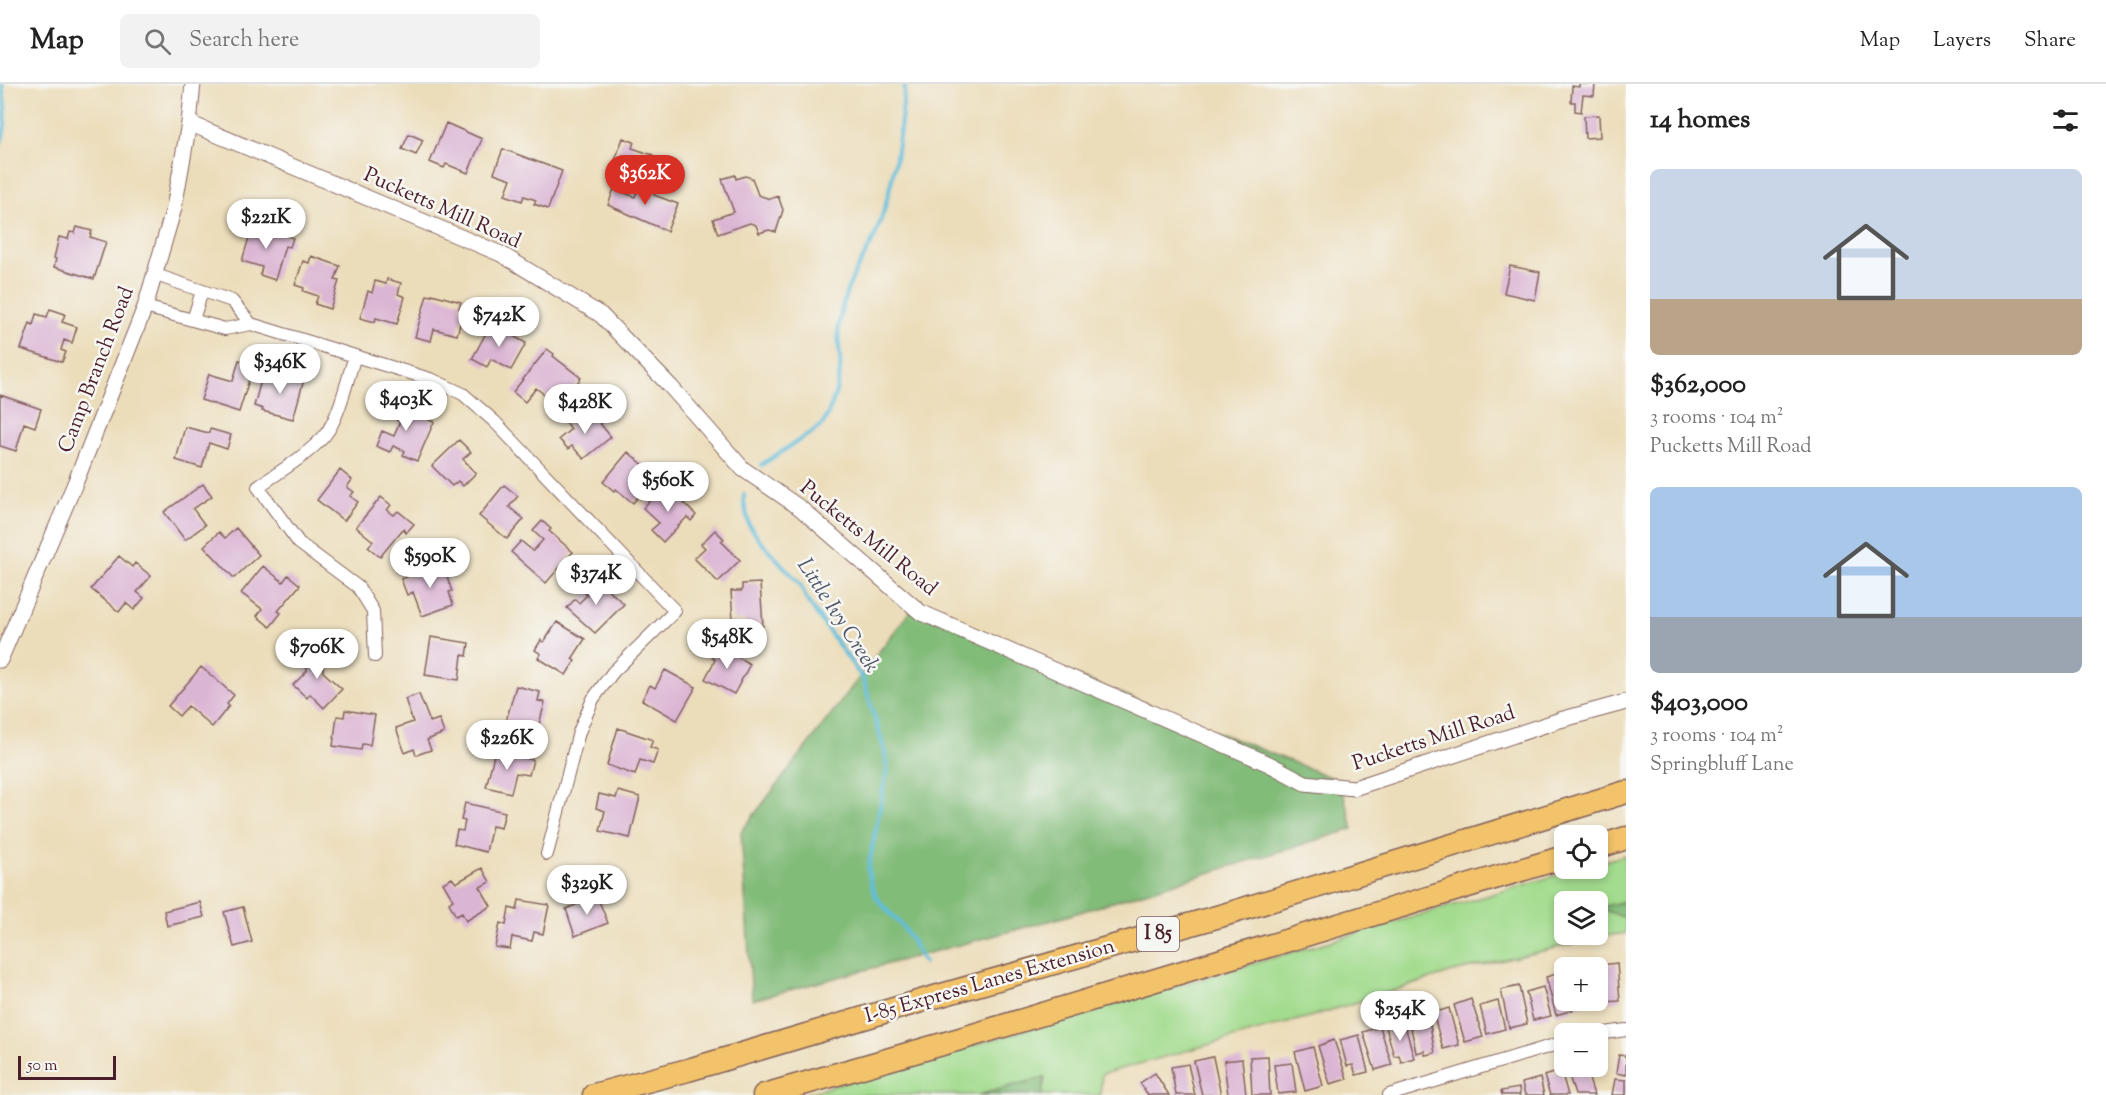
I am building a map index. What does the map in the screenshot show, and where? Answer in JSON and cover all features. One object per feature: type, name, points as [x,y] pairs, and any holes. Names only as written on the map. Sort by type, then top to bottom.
[{"type":"highway","name":"I-85 Express Lanes Extension","points":[[594,1095],[699,1067],[1227,914],[1626,792]]},
{"type":"highway","points":[[1608,844],[1626,838]]},
{"type":"highway","name":"I-85 Express Lanes Extension","points":[[764,1095],[960,1039],[1554,860]]},
{"type":"street","name":"Camp Branch Road","points":[[0,660],[72,491],[146,307],[174,208],[189,123],[193,84]]},
{"type":"street","name":"Pucketts Mill Road","points":[[189,123],[501,254],[601,315],[671,387],[743,469],[800,508],[921,612],[1269,764],[1305,783],[1354,788],[1560,720],[1626,702]]},
{"type":"street","points":[[156,275],[232,301],[251,324]]},
{"type":"street","points":[[193,320],[202,291]]},
{"type":"street","points":[[146,307],[225,329],[251,324],[433,380],[463,394],[495,422],[675,611],[613,672],[593,699],[579,732],[547,854]]},
{"type":"street","points":[[354,356],[337,410],[325,434],[302,455],[258,487],[299,543],[358,587],[373,611],[375,656]]},
{"type":"street","points":[[1608,1033],[1626,1030]]},
{"type":"street","points":[[1389,1095],[1554,1045]]},
{"type":"green space","points":[[911,610],[1340,781],[1353,829],[1060,918],[752,1000],[741,832]]},
{"type":"green space","points":[[1626,855],[1626,901],[1608,906],[1608,891],[1554,891],[1554,945],[1568,945],[1453,972],[1309,1017],[1102,1074],[1100,1095],[1042,1095],[1044,1077],[979,1095],[802,1095],[1554,876],[1554,879],[1608,879],[1608,860]]},
{"type":"green space","points":[[1626,901],[1626,918],[1608,912],[1608,906]]},
{"type":"green space","points":[[1608,911],[1626,918],[1626,933],[1608,936]]},
{"type":"green space","points":[[1045,1077],[1042,1095],[979,1095]]},
{"type":"building","points":[[1579,84],[1595,84],[1594,96],[1583,95],[1581,112],[1575,111],[1575,102],[1571,102],[1572,86],[1579,87]]},
{"type":"building","points":[[1599,115],[1600,137],[1585,138],[1584,116]]},
{"type":"building","points":[[446,123],[482,139],[468,173],[446,164],[444,168],[430,162]]},
{"type":"building","points":[[409,134],[423,140],[416,155],[402,149]]},
{"type":"building","points":[[623,138],[634,142],[632,148],[653,155],[645,177],[613,166]]},
{"type":"building","points":[[503,149],[562,171],[548,209],[534,204],[536,200],[524,196],[522,201],[505,195],[511,179],[494,173]]},
{"type":"building","points":[[735,175],[736,179],[745,176],[752,178],[758,195],[770,199],[778,196],[783,210],[776,232],[769,230],[759,233],[756,225],[750,223],[718,234],[713,219],[734,212],[722,179]]},
{"type":"building","points":[[647,183],[657,188],[654,195],[678,204],[667,231],[608,205],[614,189],[635,197],[638,188],[644,190]]},
{"type":"building","points":[[253,224],[293,238],[290,247],[285,246],[275,280],[260,275],[262,267],[242,261]]},
{"type":"building","points":[[77,227],[92,231],[90,237],[106,242],[94,279],[54,267],[59,237],[68,239],[70,232],[75,233]]},
{"type":"building","points":[[311,256],[340,266],[335,280],[339,281],[330,309],[315,304],[318,296],[303,291],[304,288],[295,285],[303,261],[309,263]]},
{"type":"building","points":[[1510,266],[1540,272],[1535,300],[1504,293]]},
{"type":"building","points":[[387,279],[401,283],[398,294],[405,297],[397,324],[376,318],[375,322],[360,318],[368,291],[372,293],[375,281],[386,284]]},
{"type":"building","points":[[432,294],[461,302],[459,308],[464,310],[457,335],[434,329],[431,341],[415,337],[427,295],[432,296]]},
{"type":"building","points":[[50,309],[65,314],[62,322],[77,327],[72,343],[64,340],[61,350],[66,352],[62,362],[21,349],[30,323],[33,325],[36,314],[47,317]]},
{"type":"building","points":[[492,322],[497,324],[495,326],[526,343],[511,370],[491,359],[487,367],[472,359]]},
{"type":"building","points":[[547,349],[581,378],[559,406],[536,388],[525,402],[513,392]]},
{"type":"building","points":[[239,360],[254,364],[239,412],[201,400],[209,374],[233,381]]},
{"type":"building","points":[[289,372],[305,376],[293,419],[262,411],[263,409],[254,406],[263,373],[287,380]]},
{"type":"building","points":[[0,395],[41,409],[35,427],[24,423],[16,451],[0,446]]},
{"type":"building","points":[[388,401],[402,407],[400,412],[410,416],[411,412],[434,422],[417,461],[403,455],[405,451],[393,446],[390,452],[376,446],[382,431],[394,436],[400,421],[383,414]]},
{"type":"building","points":[[590,411],[611,437],[584,459],[572,446],[568,449],[559,439],[571,429],[566,422],[576,414],[581,419]]},
{"type":"building","points":[[185,427],[209,433],[210,429],[231,435],[227,449],[209,443],[202,468],[176,460]]},
{"type":"building","points":[[459,440],[471,452],[463,459],[476,473],[463,486],[458,481],[452,486],[432,466]]},
{"type":"building","points":[[628,452],[652,472],[647,478],[650,482],[633,503],[603,482]]},
{"type":"building","points":[[340,470],[352,480],[347,487],[354,492],[350,496],[358,502],[344,521],[317,500]]},
{"type":"building","points":[[203,484],[212,496],[193,509],[205,525],[185,540],[164,512]]},
{"type":"building","points":[[504,485],[518,496],[509,507],[524,519],[507,539],[479,516]]},
{"type":"building","points":[[665,485],[696,515],[691,521],[687,517],[663,542],[651,530],[659,523],[643,508]]},
{"type":"building","points":[[381,497],[391,505],[387,510],[394,515],[398,511],[414,524],[406,533],[403,529],[380,557],[368,547],[373,541],[356,527]]},
{"type":"building","points":[[542,521],[551,529],[549,531],[573,552],[546,583],[511,552],[521,541],[533,551],[543,540],[533,531]]},
{"type":"building","points":[[236,528],[259,555],[234,578],[204,546],[219,532],[225,538]]},
{"type":"building","points":[[715,530],[724,539],[721,541],[740,560],[718,582],[694,558],[705,548],[701,544]]},
{"type":"building","points":[[119,556],[132,567],[135,563],[151,576],[137,592],[144,598],[134,610],[126,603],[119,612],[91,589]]},
{"type":"building","points":[[442,563],[452,591],[449,592],[453,605],[422,616],[413,592],[407,595],[401,579]]},
{"type":"building","points":[[263,566],[283,582],[288,575],[300,585],[278,611],[281,613],[270,627],[257,616],[262,609],[241,593]]},
{"type":"building","points":[[594,577],[624,604],[595,633],[567,608],[575,599],[579,603],[587,595],[582,590]]},
{"type":"building","points":[[760,583],[763,626],[745,627],[745,620],[733,621],[731,591],[742,591],[742,584]]},
{"type":"building","points":[[557,622],[585,639],[572,659],[575,661],[566,675],[538,658],[541,654],[535,650],[541,640],[544,642]]},
{"type":"building","points":[[431,637],[469,643],[467,656],[462,655],[459,680],[425,675]]},
{"type":"building","points":[[718,646],[750,664],[734,694],[705,679],[715,660],[712,658]]},
{"type":"building","points":[[308,650],[324,651],[323,672],[342,689],[324,708],[310,694],[307,698],[293,685],[307,671]]},
{"type":"building","points":[[201,667],[234,695],[227,704],[229,706],[212,727],[188,706],[179,716],[168,706]]},
{"type":"building","points":[[665,670],[696,687],[677,720],[642,700],[650,685],[655,688]]},
{"type":"building","points":[[516,686],[540,692],[538,701],[545,702],[536,736],[504,728]]},
{"type":"building","points":[[419,694],[430,722],[439,719],[444,733],[427,740],[431,750],[416,755],[414,749],[405,753],[396,728],[413,722],[405,699]]},
{"type":"building","points":[[345,710],[375,715],[370,745],[362,744],[361,750],[333,746],[337,716],[344,717]]},
{"type":"building","points":[[618,728],[653,740],[650,747],[658,750],[653,764],[640,760],[635,775],[607,765]]},
{"type":"building","points":[[495,751],[533,760],[529,775],[516,773],[511,793],[486,787]]},
{"type":"building","points":[[618,791],[640,797],[630,838],[600,831],[605,811],[596,808],[599,794],[616,798]]},
{"type":"building","points":[[465,803],[505,812],[501,828],[492,826],[486,852],[454,844],[457,830],[463,831],[465,821],[461,820]]},
{"type":"building","points":[[482,868],[490,882],[480,887],[491,906],[466,921],[462,913],[456,916],[449,903],[453,900],[443,883],[452,878],[456,883]]},
{"type":"building","points":[[597,896],[608,923],[575,936],[566,909]]},
{"type":"building","points":[[519,900],[549,905],[543,934],[534,932],[532,941],[512,937],[510,949],[495,947],[500,923],[506,925],[509,908],[517,910]]},
{"type":"building","points":[[200,902],[204,917],[167,926],[164,911]]},
{"type":"building","points":[[243,907],[252,942],[234,947],[224,912]]},
{"type":"building","points":[[1617,963],[1620,1001],[1608,1002],[1608,964]]},
{"type":"building","points":[[1554,975],[1554,1007],[1546,977]]},
{"type":"building","points":[[1519,986],[1527,1024],[1509,1028],[1501,990]]},
{"type":"building","points":[[1543,987],[1551,1016],[1533,1020],[1526,992]]},
{"type":"building","points":[[1471,999],[1483,1037],[1465,1042],[1454,1005]]},
{"type":"building","points":[[1498,1001],[1505,1029],[1487,1034],[1480,1006]]},
{"type":"building","points":[[1449,1008],[1459,1045],[1443,1049],[1433,1013]]},
{"type":"building","points":[[1555,1011],[1570,1011],[1556,1015]]},
{"type":"building","points":[[1428,1014],[1435,1053],[1425,1055],[1424,1051],[1416,1053],[1409,1017]]},
{"type":"building","points":[[1404,1022],[1414,1058],[1401,1062],[1399,1055],[1394,1056],[1386,1027]]},
{"type":"building","points":[[1380,1027],[1392,1065],[1375,1070],[1363,1032]]},
{"type":"building","points":[[1359,1035],[1368,1072],[1356,1075],[1353,1065],[1347,1066],[1340,1040]]},
{"type":"building","points":[[1334,1040],[1347,1079],[1330,1084],[1318,1046]]},
{"type":"building","points":[[1313,1047],[1323,1086],[1305,1091],[1295,1052]]},
{"type":"building","points":[[1619,1055],[1626,1056],[1626,1075],[1616,1073]]},
{"type":"building","points":[[1268,1056],[1270,1095],[1252,1095],[1250,1057]]},
{"type":"building","points":[[1213,1057],[1221,1095],[1202,1095],[1194,1061]]},
{"type":"building","points":[[1242,1059],[1246,1095],[1228,1095],[1224,1061]]},
{"type":"building","points":[[1292,1063],[1296,1092],[1278,1094],[1274,1065]]},
{"type":"building","points":[[1188,1064],[1195,1095],[1176,1095],[1171,1067]]},
{"type":"building","points":[[1155,1073],[1169,1095],[1148,1095],[1140,1083]]},
{"type":"building","points":[[1554,1073],[1554,1077],[1563,1077],[1568,1095],[1550,1095],[1544,1076]]},
{"type":"building","points":[[1569,1077],[1588,1077],[1594,1095],[1575,1095]]},
{"type":"building","points":[[1540,1078],[1544,1095],[1525,1095],[1522,1083]]},
{"type":"building","points":[[1615,1079],[1626,1080],[1626,1095],[1612,1095]]},
{"type":"building","points":[[1519,1088],[1520,1095],[1502,1095],[1501,1091]]},
{"type":"waterway","points":[[0,145],[6,115],[2,84]]},
{"type":"waterway","name":"Little Ivy Creek","points":[[761,465],[820,427],[830,409],[840,372],[838,334],[840,315],[851,282],[873,241],[884,211],[896,157],[905,84]]},
{"type":"waterway","name":"Little Ivy Creek","points":[[744,494],[749,525],[762,543],[800,584],[808,602],[863,679],[885,752],[887,770],[868,870],[870,882],[877,898],[905,930],[924,963]]}]
